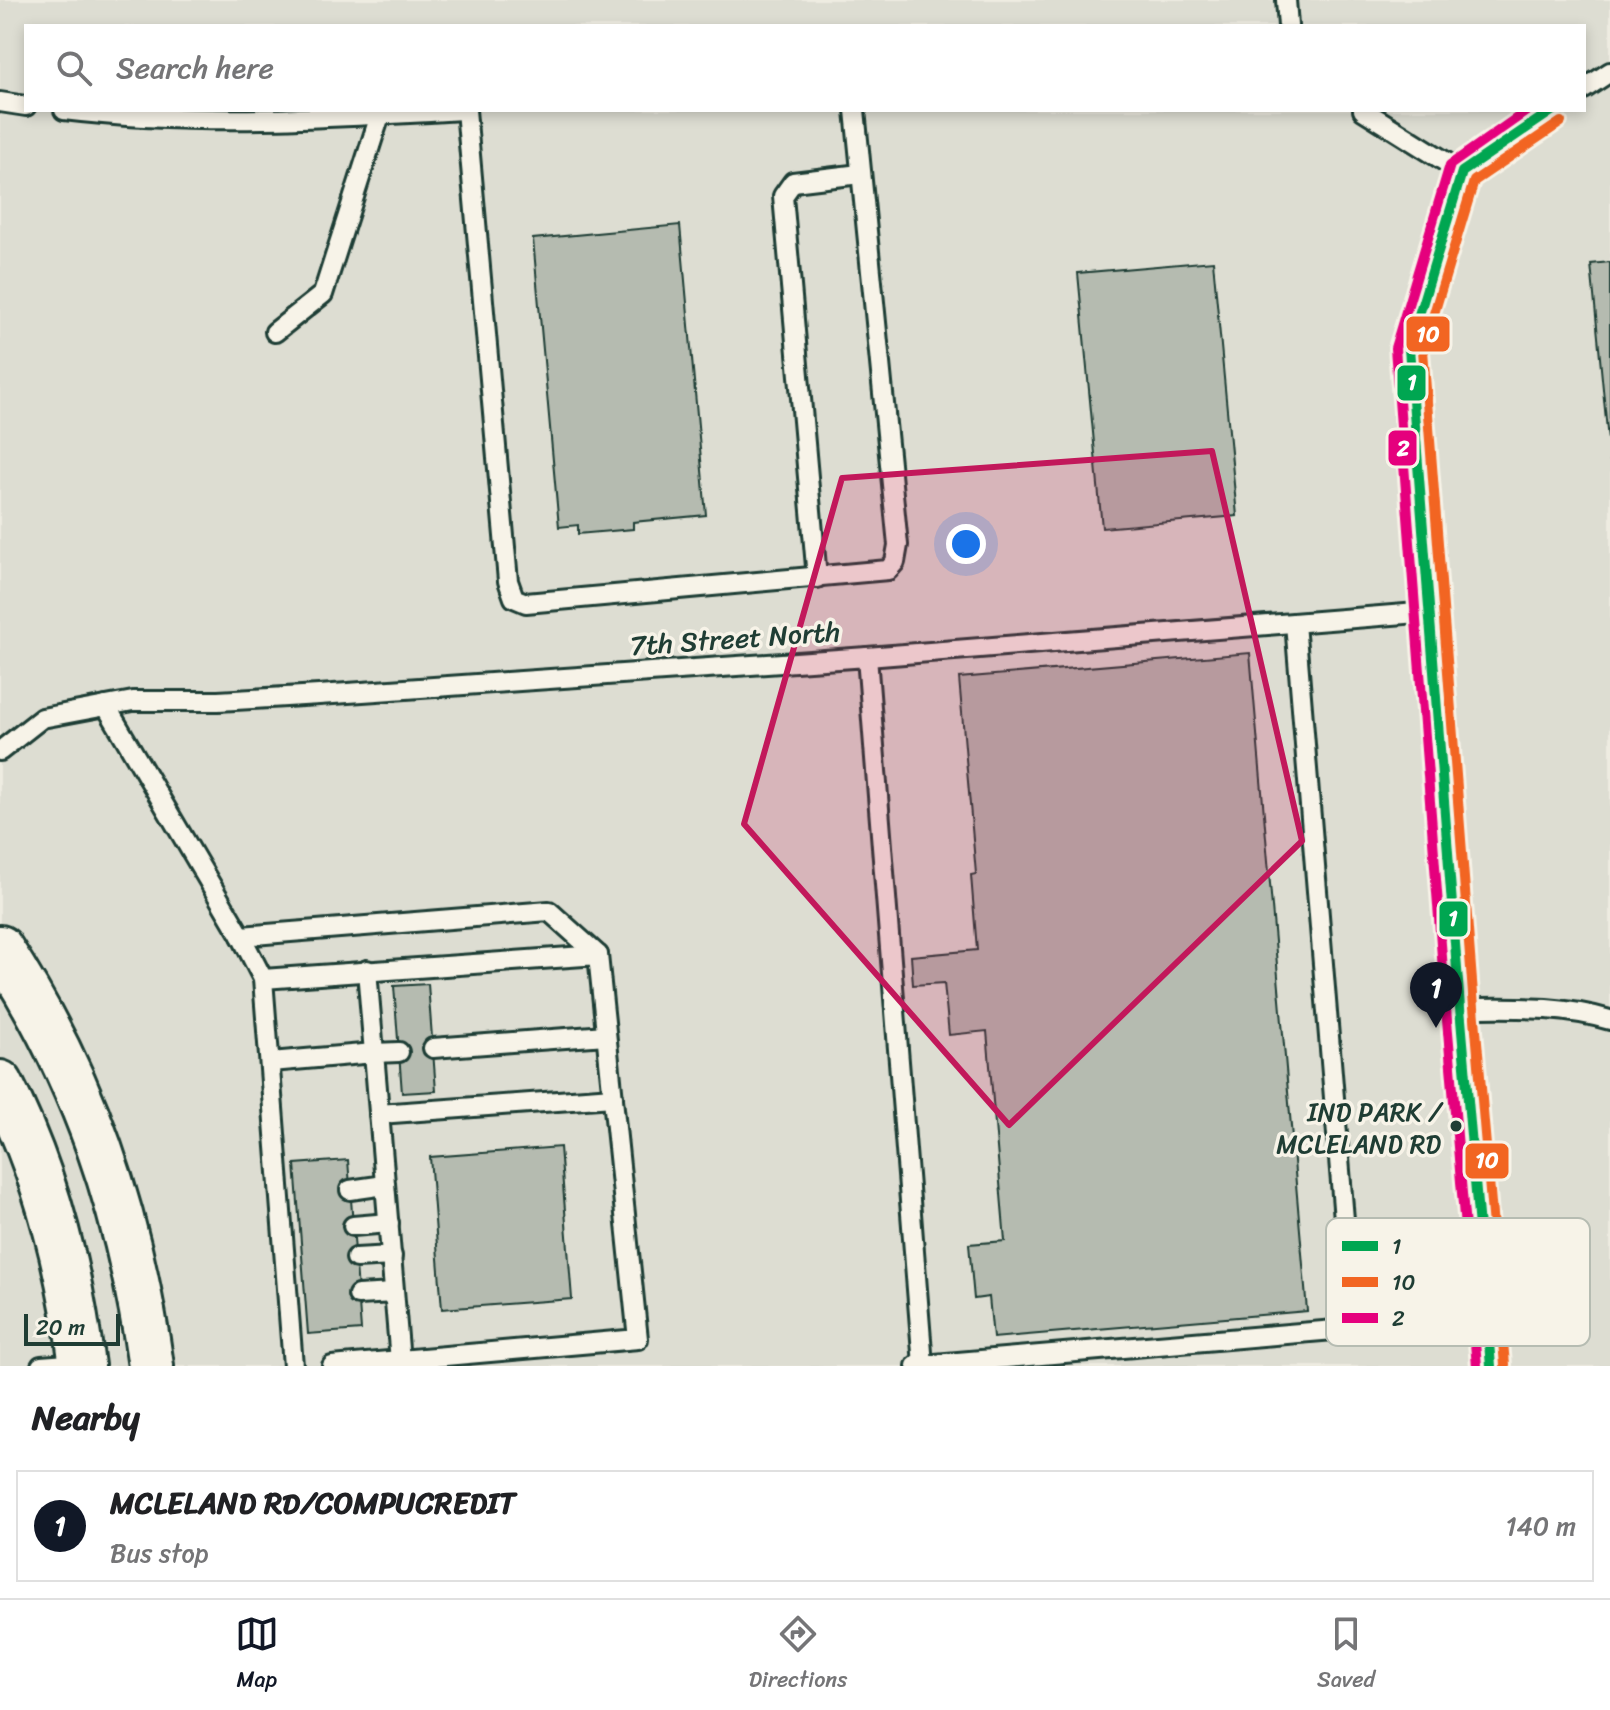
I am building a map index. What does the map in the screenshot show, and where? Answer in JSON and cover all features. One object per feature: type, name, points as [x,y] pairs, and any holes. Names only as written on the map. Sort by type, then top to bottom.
[{"type":"main road","points":[[0,948],[70,1072],[99,1141],[133,1265],[151,1366]]},
{"type":"main road","points":[[0,1083],[24,1137],[54,1224],[67,1280],[69,1365]]},
{"type":"lane","points":[[1286,0],[1288,24]]},
{"type":"lane","points":[[1586,88],[1610,72]]},
{"type":"lane","points":[[0,102],[24,106]]},
{"type":"lane","points":[[82,112],[196,119],[285,119],[430,112]]},
{"type":"lane","points":[[464,112],[508,581],[514,598],[526,603],[817,578],[888,570],[895,562],[898,545],[855,112]]},
{"type":"lane","points":[[1366,112],[1462,172]]},
{"type":"lane","points":[[1478,1218],[1409,348],[1462,172],[1550,112]]},
{"type":"lane","points":[[275,332],[323,294],[380,115]]},
{"type":"lane","points":[[817,578],[783,196],[793,182],[860,174]]},
{"type":"lane","points":[[867,657],[1430,612]]},
{"type":"lane","points":[[1295,623],[1344,1218]]},
{"type":"lane","name":"7th Street North","points":[[0,751],[42,718],[133,701],[218,701],[867,657],[923,1365]]},
{"type":"lane","points":[[106,706],[263,979],[291,1231],[283,1264],[293,1366]]},
{"type":"lane","points":[[241,936],[549,911],[598,955],[638,1339],[332,1366]]},
{"type":"lane","points":[[263,979],[598,955]]},
{"type":"lane","points":[[367,970],[400,1361]]},
{"type":"lane","points":[[1460,1008],[1532,1008],[1589,1014],[1610,1020]]},
{"type":"lane","points":[[433,1048],[606,1035]]},
{"type":"lane","points":[[271,1062],[399,1052]]},
{"type":"lane","points":[[379,1114],[613,1097]]},
{"type":"lane","points":[[350,1190],[385,1185]]},
{"type":"lane","points":[[353,1226],[389,1223]]},
{"type":"lane","points":[[356,1258],[392,1256]]},
{"type":"lane","points":[[283,1264],[303,1262]]},
{"type":"lane","points":[[358,1295],[394,1293]]},
{"type":"lane","points":[[286,1300],[305,1298]]},
{"type":"lane","points":[[916,1366],[1326,1331]]},
{"type":"lane","points":[[1489,1346],[1491,1366]]},
{"type":"highlighted area","points":[[1212,451],[1302,841],[1009,1125],[744,824],[842,478]]},
{"type":"shaded area","points":[[0,0],[1610,0],[1610,1366],[0,1366]]},
{"type":"building","points":[[680,225],[706,515],[633,522],[633,529],[578,534],[578,525],[559,527],[533,239]]},
{"type":"building","points":[[1213,261],[1237,516],[1102,528],[1078,273]]},
{"type":"building","points":[[1610,262],[1610,462],[1591,264]]},
{"type":"building","points":[[1250,653],[1307,1311],[993,1338],[989,1297],[974,1299],[969,1244],[1005,1241],[987,1031],[949,1035],[944,983],[913,985],[911,956],[977,950],[971,875],[976,874],[959,678]]},
{"type":"building","points":[[428,984],[436,1091],[402,1093],[394,986]]},
{"type":"building","points":[[560,1147],[572,1299],[442,1309],[430,1157]]},
{"type":"building","points":[[348,1160],[361,1330],[308,1334],[295,1164]]},
{"type":"transit line","name":"2","points":[[1464,1218],[1395,348],[1450,165],[1525,112]]},
{"type":"transit line","name":"1","points":[[1478,1218],[1409,348],[1462,172],[1550,112]]},
{"type":"transit line","name":"10","points":[[1492,1218],[1423,350],[1474,181],[1561,122]]},
{"type":"transit line","name":"2","points":[[1475,1346],[1477,1366]]},
{"type":"transit line","name":"1","points":[[1489,1346],[1491,1366]]},
{"type":"transit line","name":"10","points":[[1503,1346],[1505,1365]]},
{"type":"place","name":"MCLELAND RD/COMPUCREDIT","points":[[1436,1028]]},
{"type":"place","name":"IND PARK / MCLELAND RD","points":[[1456,1126]]}]
